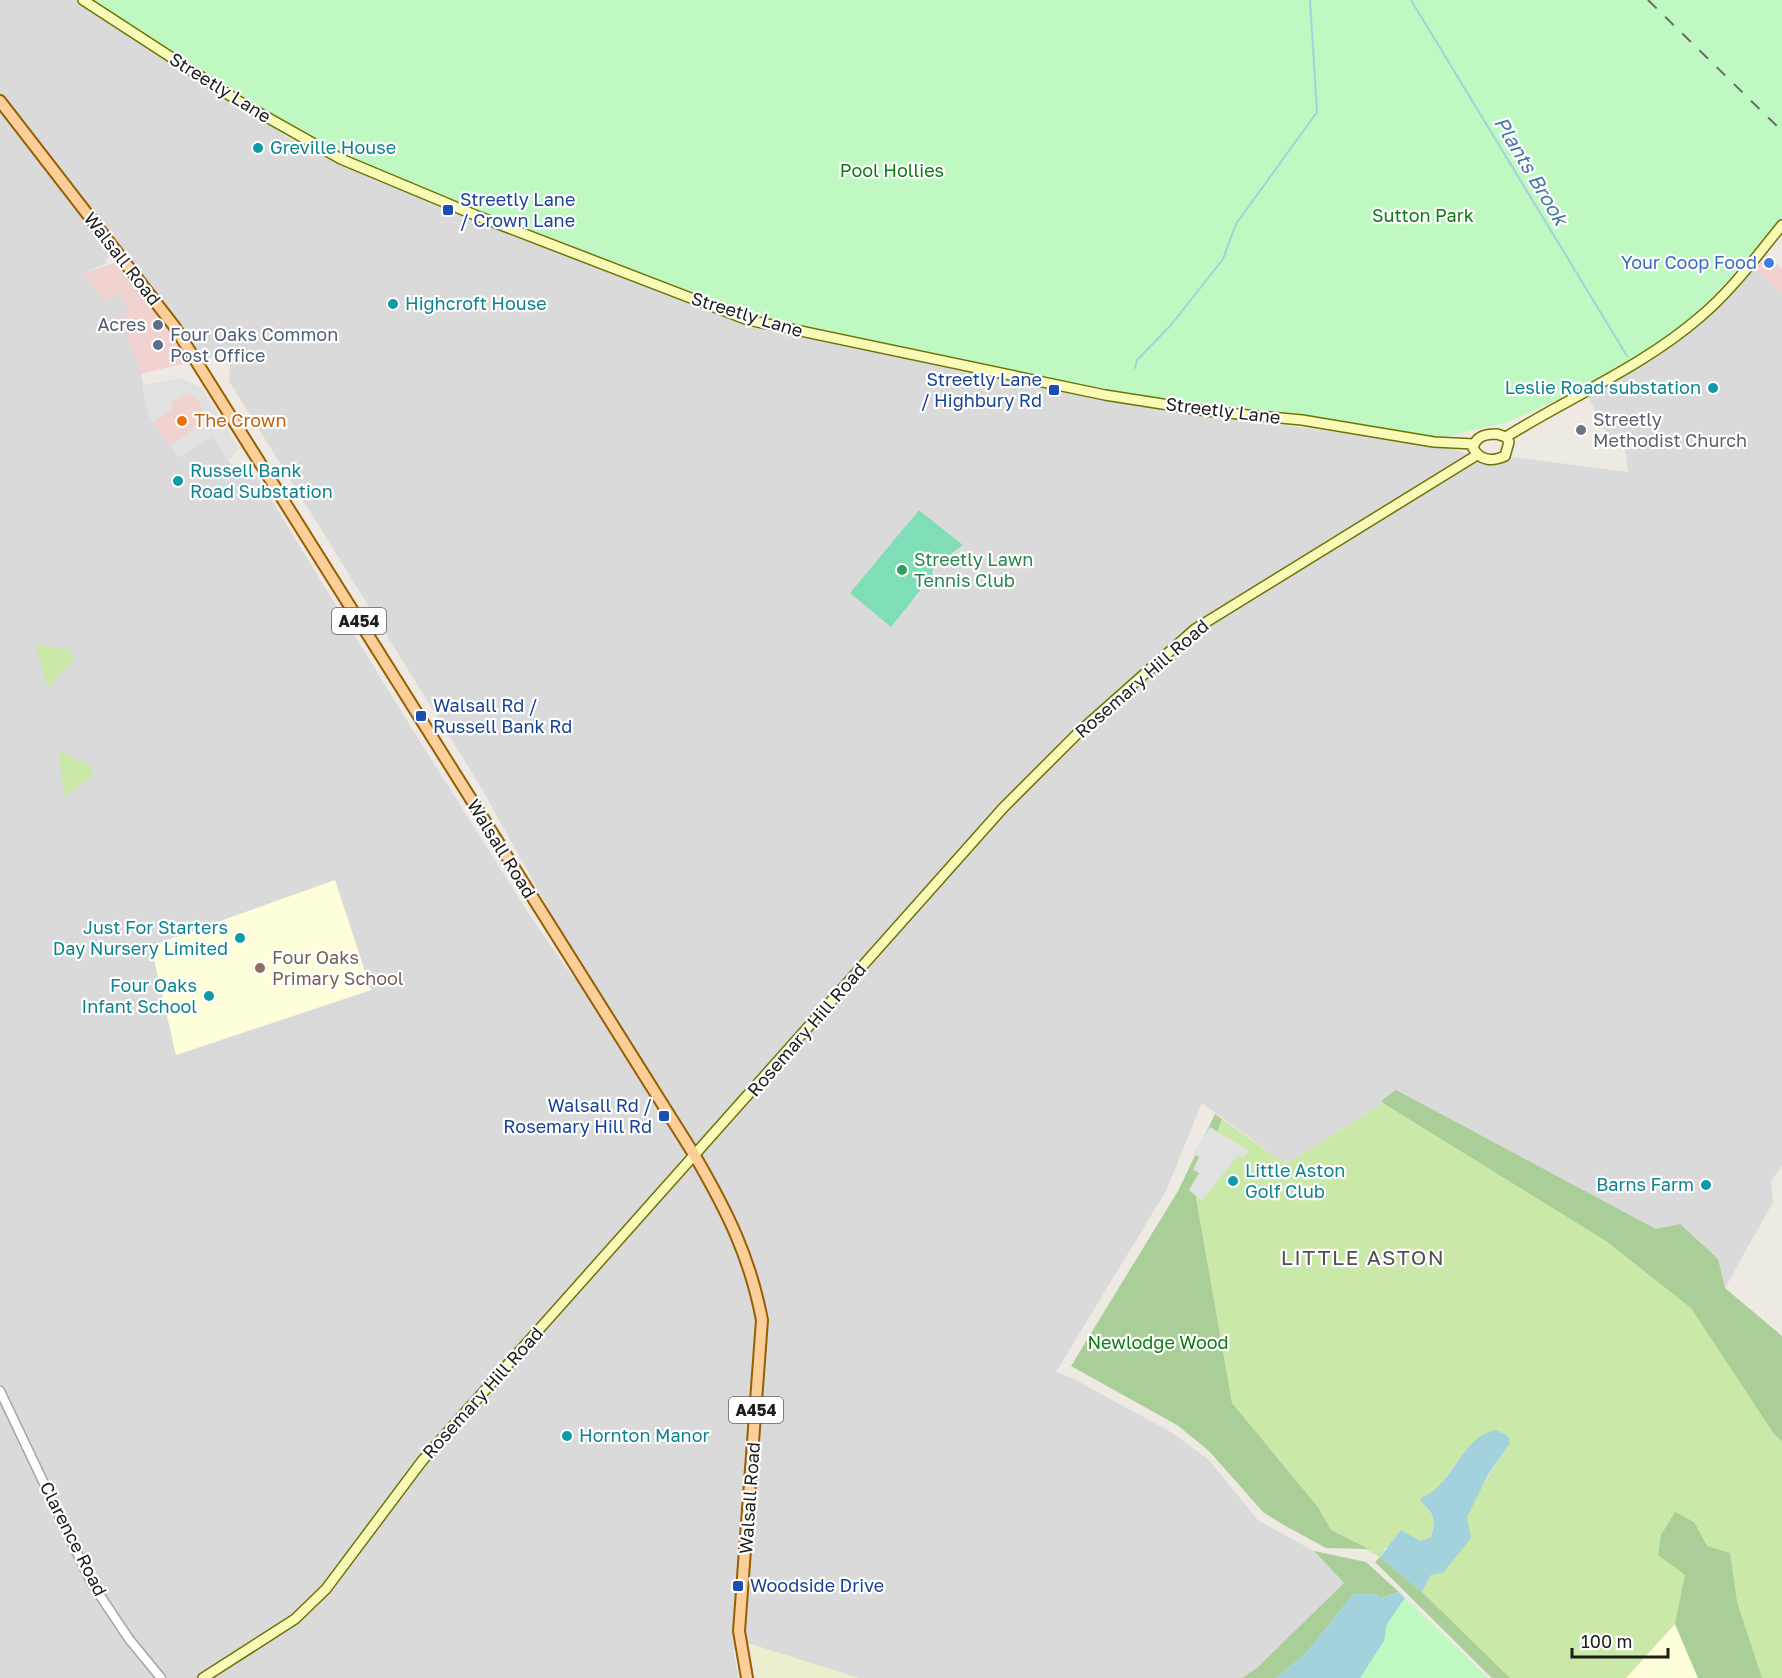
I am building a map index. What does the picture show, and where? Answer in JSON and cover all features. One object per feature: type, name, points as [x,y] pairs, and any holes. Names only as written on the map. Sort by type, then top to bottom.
[{"type":"main road","name":"Streetly Lane","points":[[83,0],[240,102],[341,159],[475,215],[741,318],[779,328],[1105,395],[1207,411],[1302,420],[1434,442],[1474,444]]},
{"type":"main road","name":"Walsall Road","points":[[0,101],[174,326],[695,1156],[739,1237],[754,1281],[762,1320],[740,1631],[747,1678]]},
{"type":"main road","points":[[1506,437],[1509,445],[1504,456],[1490,460],[1477,455],[1474,444],[1484,435],[1506,437],[1626,369],[1689,326],[1738,278],[1782,225]]},
{"type":"main road","name":"Rosemary Hill Road","points":[[203,1678],[295,1619],[326,1589],[421,1463],[1003,808],[1079,732],[1174,645],[1217,614],[1477,455]]},
{"type":"street","name":"Clarence Road","points":[[0,1391],[91,1582],[129,1639],[161,1678]]},
{"type":"shaded area","points":[[0,0],[77,0],[298,144],[377,181],[758,329],[1130,404],[1453,448],[1482,461],[1506,460],[1512,457],[1628,472],[1623,433],[1608,436],[1588,397],[1690,332],[1754,266],[1782,295],[1782,1166],[1771,1181],[1773,1202],[1725,1288],[1383,1103],[1286,1164],[1202,1103],[1166,1191],[1056,1372],[1072,1378],[1171,1432],[1208,1459],[1258,1520],[1314,1551],[1344,1583],[1257,1669],[1242,1678],[859,1678],[750,1644],[733,1650],[739,1678],[0,1678]],"holes":[[[125,252],[204,361],[222,351],[230,362],[229,381],[482,789],[582,969],[574,979],[527,911],[258,478],[250,469],[242,468],[236,472],[213,437],[178,457],[148,414],[141,374],[122,318],[130,311],[122,295],[85,272],[107,263],[106,259]],[[919,510],[963,545],[934,566],[934,574],[913,601],[873,566]]]},
{"type":"shaded area","points":[[1767,254],[1782,269],[1782,295],[1754,266]]},
{"type":"shaded area","points":[[117,262],[163,318],[190,362],[141,374],[125,331],[122,318],[129,311],[122,295],[104,301],[84,275],[85,272]]},
{"type":"shaded area","points":[[180,378],[202,388],[239,448],[228,461],[213,437],[178,458],[148,414],[142,386]]},
{"type":"shaded area","points":[[180,378],[202,388],[239,448],[228,461],[213,437],[178,458],[170,445],[201,425],[196,417],[205,412],[196,398],[185,394],[171,403],[173,408],[153,422],[148,414],[142,386]]},
{"type":"shaded area","name":"Four Oaks Primary School","points":[[335,880],[371,990],[176,1055],[151,946]]},
{"type":"shaded area","points":[[1210,1127],[1249,1151],[1243,1158],[1238,1155],[1202,1201],[1189,1190],[1199,1173],[1193,1170],[1199,1157],[1193,1154]]},
{"type":"shaded area","points":[[1675,1624],[1698,1678],[1626,1678]]},
{"type":"shaded area","points":[[750,1644],[859,1678],[758,1678]]},
{"type":"green space","name":"Sutton Park","points":[[92,0],[1782,0],[1782,217],[1728,280],[1699,309],[1668,336],[1629,362],[1503,424],[1436,438],[1301,416],[1208,407],[1051,379],[1047,374],[1045,377],[1008,371],[779,323],[736,310],[406,181],[302,134]]},
{"type":"green space","name":"Streetly Lawn Tennis Club","points":[[919,510],[963,545],[934,566],[932,576],[891,627],[850,593]]},
{"type":"green space","points":[[35,644],[70,649],[74,660],[48,688]]},
{"type":"green space","points":[[59,751],[91,766],[91,777],[64,797]]},
{"type":"green space","points":[[1396,1090],[1656,1229],[1680,1224],[1718,1259],[1725,1288],[1782,1336],[1782,1441],[1774,1434],[1691,1308],[1606,1241],[1383,1103],[1382,1100]]},
{"type":"green space","name":"Little Aston Golf Club","points":[[1383,1103],[1419,1106],[1782,1364],[1782,1678],[1698,1678],[1675,1624],[1626,1678],[1510,1678],[1422,1592],[1431,1575],[1443,1573],[1476,1497],[1510,1443],[1464,1452],[1436,1491],[1420,1502],[1432,1517],[1431,1537],[1420,1541],[1409,1537],[1385,1548],[1380,1557],[1331,1530],[1318,1507],[1232,1403],[1195,1192],[1222,1119],[1286,1164]]},
{"type":"green space","name":"Newlodge Wood","points":[[1215,1114],[1222,1119],[1195,1192],[1232,1403],[1318,1507],[1331,1530],[1369,1549],[1326,1548],[1282,1524],[1263,1512],[1209,1451],[1177,1425],[1071,1366],[1178,1191]]},
{"type":"green space","points":[[1675,1512],[1694,1522],[1707,1546],[1730,1553],[1737,1602],[1762,1678],[1698,1678],[1675,1624],[1685,1575],[1658,1555],[1661,1535]]},
{"type":"green space","points":[[1314,1551],[1366,1562],[1399,1592],[1381,1598],[1354,1593],[1307,1652],[1276,1678],[1242,1678],[1257,1668],[1344,1583]]},
{"type":"green space","points":[[1380,1557],[1422,1592],[1510,1678],[1492,1678],[1375,1562]]},
{"type":"green space","points":[[1405,1598],[1488,1678],[1360,1678],[1383,1641],[1387,1624]]},
{"type":"water","points":[[1496,1430],[1508,1436],[1510,1443],[1488,1475],[1467,1517],[1471,1538],[1443,1573],[1431,1575],[1422,1592],[1380,1557],[1401,1530],[1420,1541],[1431,1537],[1433,1517],[1420,1501],[1443,1482],[1474,1441]]},
{"type":"water","points":[[1399,1592],[1405,1598],[1387,1624],[1384,1641],[1360,1678],[1276,1678],[1307,1652],[1354,1593],[1375,1593],[1381,1598]]},
{"type":"waterway","points":[[1135,368],[1137,360],[1171,325],[1223,259],[1236,224],[1317,112],[1310,0]]},
{"type":"waterway","name":"Plants Brook","points":[[1411,0],[1627,356]]},
{"type":"railway","points":[[1648,0],[1782,131]]},
{"type":"place","name":"Greville House","points":[[258,148]]},
{"type":"place","name":"Streetly Lane / Crown Lane","points":[[448,210]]},
{"type":"place","name":"Your Coop Food","points":[[1769,263]]},
{"type":"place","name":"Highcroft House","points":[[393,304]]},
{"type":"place","name":"Acres","points":[[158,325]]},
{"type":"place","name":"Four Oaks Common Post Office","points":[[158,345]]},
{"type":"place","name":"Leslie Road substation","points":[[1713,388]]},
{"type":"place","name":"Streetly Lane / Highbury Rd","points":[[1054,390]]},
{"type":"place","name":"The Crown","points":[[182,421]]},
{"type":"place","name":"Streetly Methodist Church","points":[[1581,430]]},
{"type":"place","name":"Russell Bank Road Substation","points":[[178,481]]},
{"type":"place","name":"Streetly Lawn Tennis Club","points":[[902,570]]},
{"type":"place","name":"Walsall Rd / Russell Bank Rd","points":[[421,716]]},
{"type":"place","name":"Just For Starters Day Nursery Limited","points":[[240,938]]},
{"type":"place","name":"Four Oaks Primary School","points":[[260,968]]},
{"type":"place","name":"Four Oaks Infant School","points":[[209,996]]},
{"type":"place","name":"Walsall Rd / Rosemary Hill Rd","points":[[664,1116]]},
{"type":"place","name":"Little Aston Golf Club","points":[[1233,1181]]},
{"type":"place","name":"Barns Farm","points":[[1706,1185]]},
{"type":"place","name":"Hornton Manor","points":[[567,1436]]},
{"type":"place","name":"Woodside Drive","points":[[738,1586]]},
{"type":"district","name":"LITTLE ASTON","points":[[1363,1258]]},
{"type":"park label","name":"Pool Hollies","points":[[892,171]]}]
